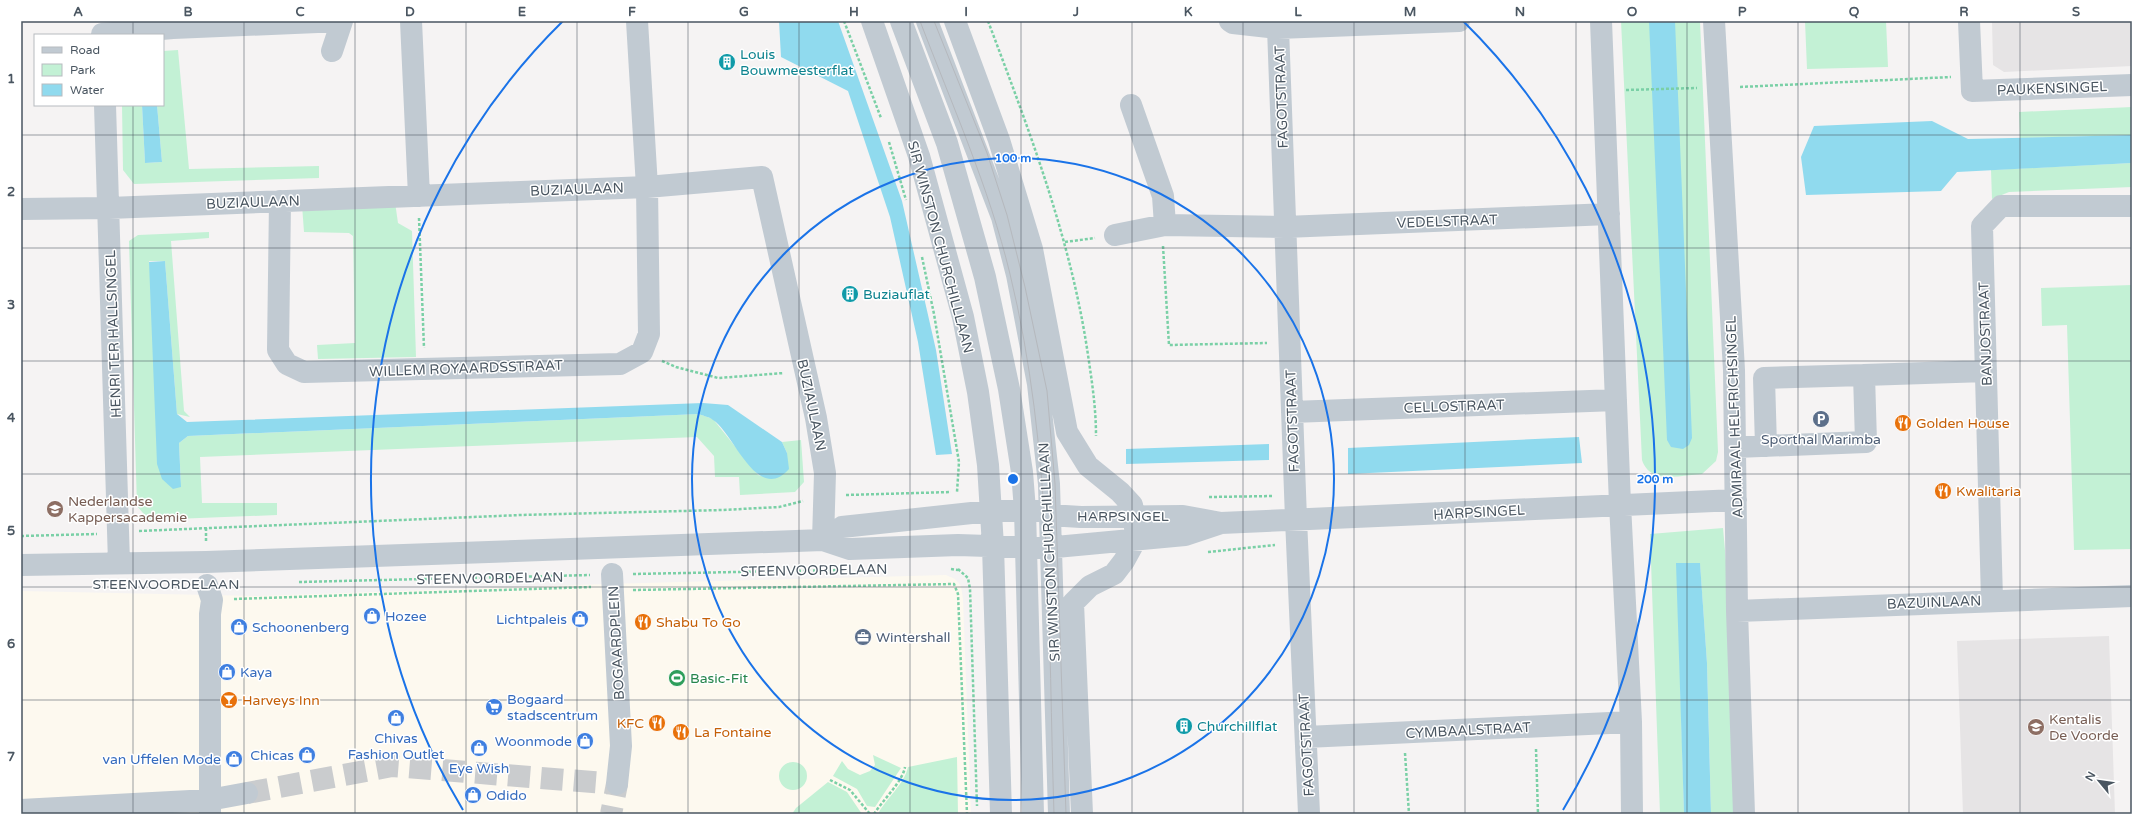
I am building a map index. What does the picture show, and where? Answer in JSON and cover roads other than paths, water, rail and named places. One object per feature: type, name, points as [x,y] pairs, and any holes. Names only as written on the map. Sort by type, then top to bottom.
[{"type":"street","points":[[102,30],[342,21],[332,51]]},
{"type":"street","points":[[412,21],[419,196]]},
{"type":"street","points":[[637,21],[648,186]]},
{"type":"street","name":"SIR WINSTON CHURCHILLLAAN","points":[[872,21],[919,156],[963,317],[978,392],[988,465],[993,546],[1001,814]]},
{"type":"street","name":"SIR WINSTON CHURCHILLLAAN","points":[[901,21],[947,144],[985,277],[1008,389],[1022,472],[1025,510],[1033,814]]},
{"type":"street","name":"SIR WINSTON CHURCHILLLAAN","points":[[927,21],[1002,217],[1017,275],[1038,384],[1049,484],[1059,814]]},
{"type":"street","name":"SIR WINSTON CHURCHILLLAAN","points":[[954,21],[999,140],[1032,249],[1067,432],[1088,466],[1132,505],[1134,516],[1136,539],[1124,561],[1114,574],[1090,586],[1073,603],[1082,814]]},
{"type":"street","points":[[1230,21],[1233,23],[1278,28],[1459,21]]},
{"type":"street","points":[[1601,21],[1630,722],[1632,814]]},
{"type":"street","name":"ADMIRAAL HELFRICHSINGEL","points":[[1714,21],[1734,370],[1736,447],[1736,611],[1744,814]]},
{"type":"street","name":"PAUKENSINGEL","points":[[1968,21],[1971,83],[2132,85]]},
{"type":"street","name":"FAGOTSTRAAT","points":[[1278,28],[1289,343],[1309,814]]},
{"type":"street","points":[[1131,105],[1164,196],[1163,225]]},
{"type":"street","name":"HENRI TER HALLSINGEL","points":[[105,106],[119,563]]},
{"type":"street","name":"BUZIAULAAN","points":[[21,209],[109,208],[419,196],[648,186],[762,177],[816,418],[825,473],[823,540]]},
{"type":"street","name":"WILLEM ROYAARDSSTRAAT","points":[[280,201],[278,350],[287,364],[304,372],[620,364],[642,352],[649,334],[648,186]]},
{"type":"street","name":"BANJOSTRAAT","points":[[1992,600],[1982,226],[2001,206],[2132,206]]},
{"type":"street","name":"VEDELSTRAAT","points":[[1115,235],[1163,225],[1285,227],[1608,214]]},
{"type":"street","points":[[1766,446],[1764,378],[1986,371]]},
{"type":"street","points":[[1736,447],[1866,442],[1864,375]]},
{"type":"street","name":"CELLOSTRAAT","points":[[1292,412],[1616,400]]},
{"type":"street","name":"HARPSINGEL","points":[[1026,548],[1185,535],[1221,524],[1296,519],[1736,500]]},
{"type":"street","points":[[823,540],[842,527],[990,511],[1025,510]]},
{"type":"street","name":"HARPSINGEL","points":[[1025,510],[1043,511],[1049,515],[1183,516],[1221,524]]},
{"type":"street","name":"STEENVOORDELAAN","points":[[21,565],[206,562],[823,540],[850,549],[958,545],[1026,548]]},
{"type":"street","name":"BOGAARDPLEIN","points":[[613,582],[621,746],[617,784]]},
{"type":"street","points":[[209,592],[210,807]]},
{"type":"street","name":"BAZUINLAAN","points":[[1736,611],[1992,600],[2132,596]]},
{"type":"street","name":"CYMBAALSTRAAT","points":[[1306,737],[1630,722]]},
{"type":"street","points":[[21,810],[210,807],[247,793]]},
{"type":"water","points":[[779,21],[838,21],[902,201],[936,350],[952,454],[936,455],[918,342],[890,217],[848,91],[781,57]]},
{"type":"water","points":[[1649,21],[1675,21],[1692,438],[1689,445],[1683,449],[1671,447],[1667,440]]},
{"type":"water","points":[[142,106],[157,106],[162,162],[145,163]]},
{"type":"water","points":[[1932,121],[1968,139],[2132,135],[2132,163],[1957,172],[1941,191],[1806,195],[1801,157],[1814,126]]},
{"type":"water","points":[[165,261],[177,414],[187,422],[703,403],[728,405],[782,442],[787,453],[789,469],[777,478],[767,478],[756,473],[721,427],[712,419],[699,414],[188,436],[179,443],[181,487],[173,489],[162,479],[157,464],[149,262]]},
{"type":"water","points":[[1579,437],[1582,463],[1348,474],[1348,448]]},
{"type":"water","points":[[1269,444],[1269,460],[1126,464],[1126,449]]},
{"type":"water","points":[[1676,563],[1700,563],[1707,663],[1711,814],[1684,814]]},
{"type":"tunnel","points":[[247,793],[392,766],[617,784],[611,814]]},
{"type":"tram line","points":[[920,21],[969,146],[992,210],[1010,274],[1024,340],[1034,407],[1046,542],[1054,814]]},
{"type":"tram line","points":[[934,21],[987,153],[1007,215],[1025,287],[1047,391],[1055,484],[1066,814]]},
{"type":"place","name":"Louis Bouwmeesterflat","points":[[727,62]]},
{"type":"place","name":"Buziauflat","points":[[850,294]]},
{"type":"place","name":"Sporthal Marimba","points":[[1821,419]]},
{"type":"place","name":"Golden House","points":[[1903,423]]},
{"type":"place","name":"Kwalitaria","points":[[1943,491]]},
{"type":"place","name":"Nederlandse Kappersacademie","points":[[55,509]]},
{"type":"place","name":"Hozee","points":[[372,616]]},
{"type":"place","name":"Lichtpaleis","points":[[580,619]]},
{"type":"place","name":"Shabu To Go","points":[[643,622]]},
{"type":"place","name":"Schoonenberg","points":[[239,627]]},
{"type":"place","name":"Wintershall","points":[[863,637]]},
{"type":"place","name":"Kaya","points":[[227,672]]},
{"type":"place","name":"Basic-Fit","points":[[677,678]]},
{"type":"place","name":"Harveys Inn","points":[[229,700]]},
{"type":"place","name":"Bogaard stadscentrum","points":[[494,707]]},
{"type":"place","name":"Chivas Fashion Outlet","points":[[396,718]]},
{"type":"place","name":"KFC","points":[[657,723]]},
{"type":"place","name":"Churchillflat","points":[[1184,726]]},
{"type":"place","name":"Kentalis De Voorde","points":[[2036,727]]},
{"type":"place","name":"La Fontaine","points":[[681,732]]},
{"type":"place","name":"Woonmode","points":[[585,741]]},
{"type":"place","name":"Eye Wish","points":[[479,748]]},
{"type":"place","name":"Chicas","points":[[307,755]]},
{"type":"place","name":"van Uffelen Mode","points":[[234,759]]},
{"type":"place","name":"Odido","points":[[473,795]]}]
